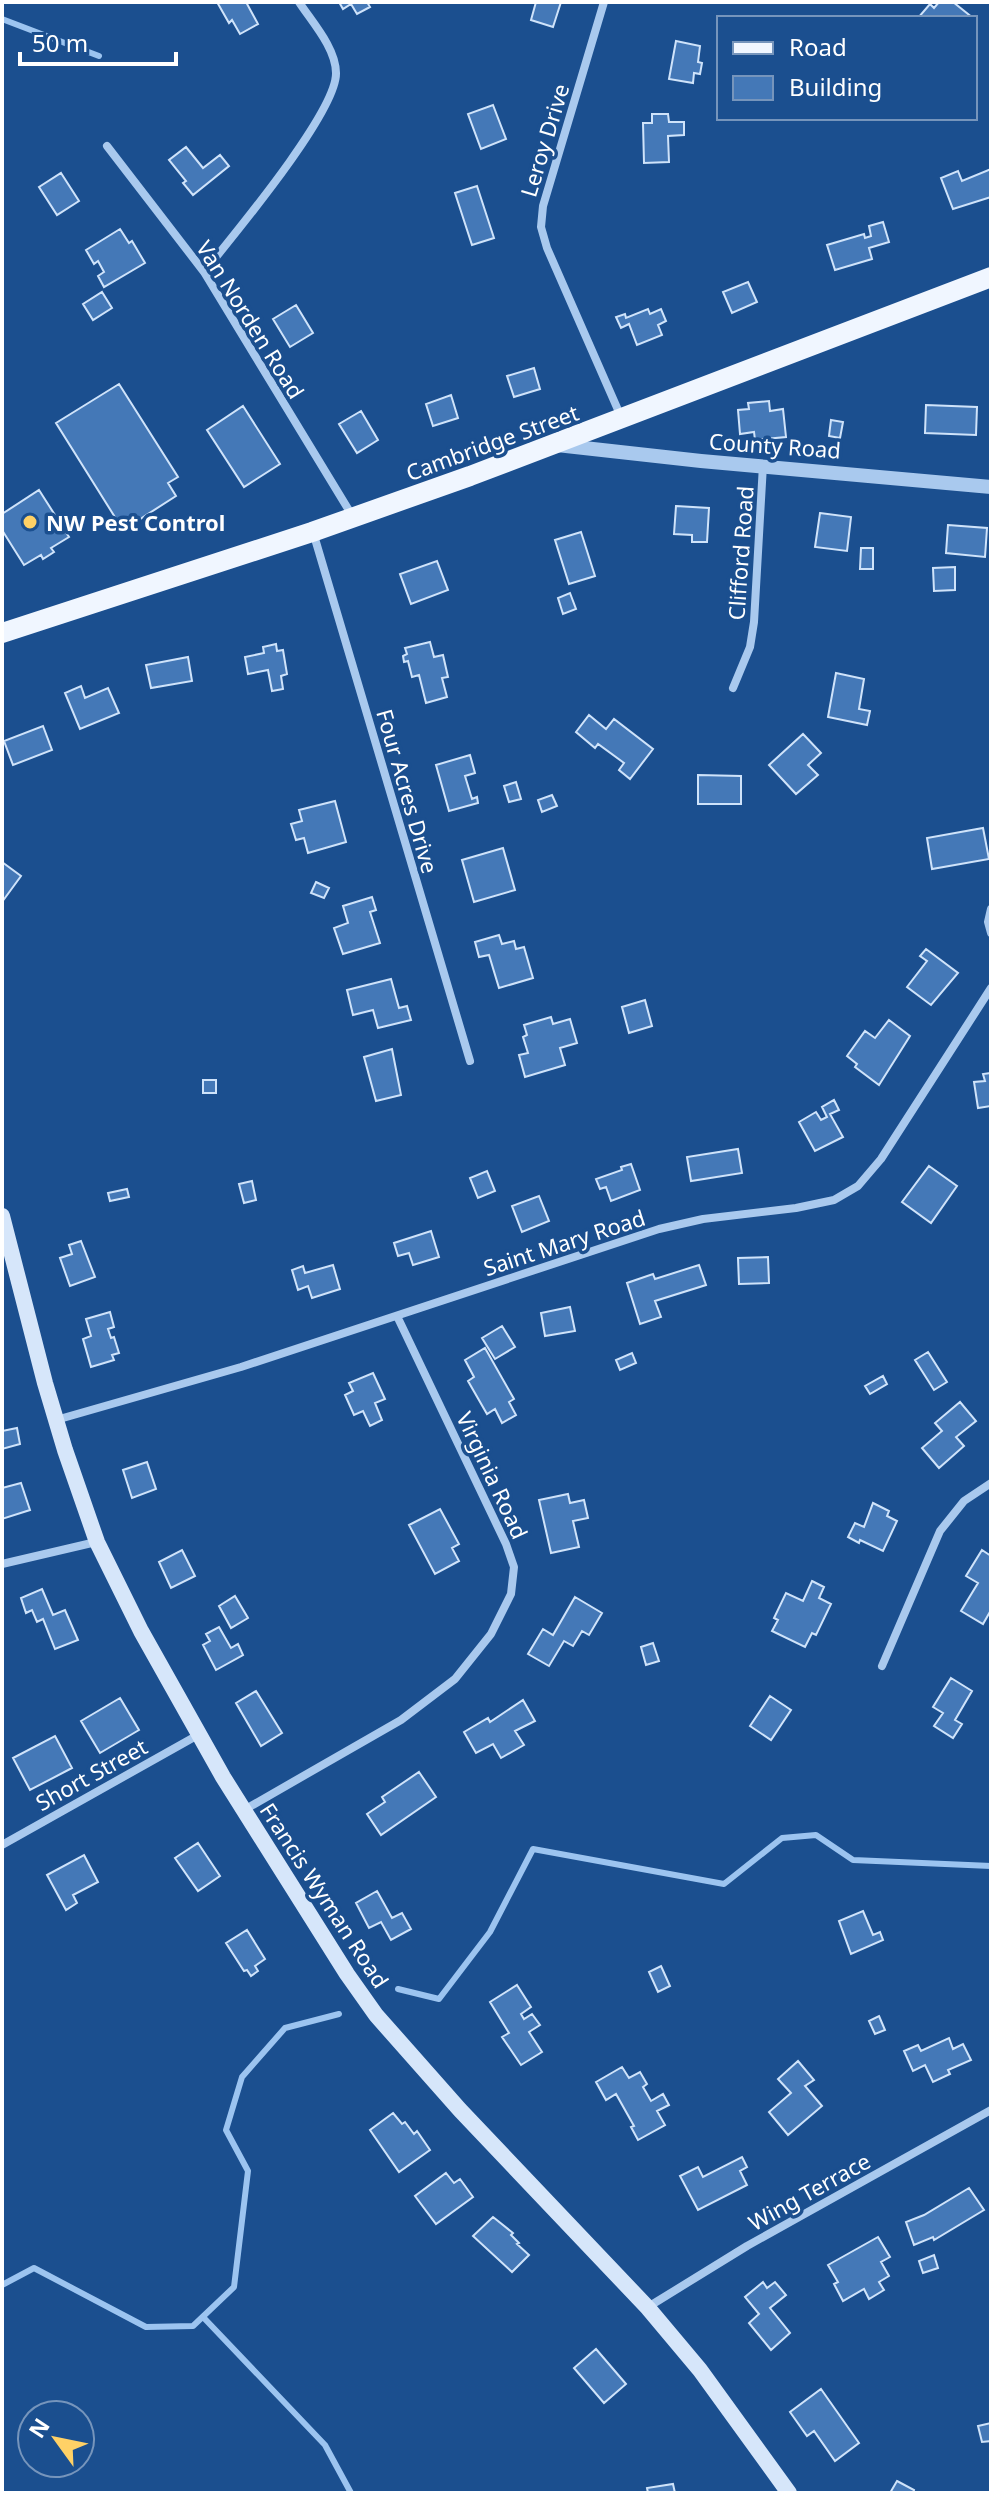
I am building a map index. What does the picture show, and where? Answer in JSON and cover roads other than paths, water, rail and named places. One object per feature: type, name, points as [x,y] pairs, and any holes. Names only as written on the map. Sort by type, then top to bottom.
[{"type":"main road","name":"Cambridge Street","points":[[2,633],[354,518],[557,445],[991,277]]},
{"type":"main road","name":"Francis Wyman Road","points":[[2,1216],[56,1420],[97,1542],[141,1631],[243,1810],[347,1974],[389,2031],[648,2308],[700,2370],[789,2493]]},
{"type":"street","points":[[204,272],[294,154],[324,109],[333,89],[335,63],[299,2]]},
{"type":"street","name":"Leroy Drive","points":[[604,2],[543,206],[541,227],[547,248],[623,419]]},
{"type":"street","name":"Van Norden Road","points":[[107,146],[204,272],[354,518]]},
{"type":"street","name":"County Road","points":[[557,445],[991,487]]},
{"type":"street","name":"Clifford Road","points":[[733,688],[750,647],[754,622],[763,465]]},
{"type":"street","name":"Four Acres Drive","points":[[312,532],[470,1061]]},
{"type":"street","points":[[991,909],[988,922],[991,933]]},
{"type":"street","name":"Saint Mary Road","points":[[56,1420],[241,1367],[684,1222],[796,1208],[844,1196],[864,1180],[881,1159],[991,988]]},
{"type":"street","name":"Virginia Road","points":[[243,1810],[401,1720],[440,1692],[480,1650],[511,1594],[514,1567],[506,1544],[397,1316]]},
{"type":"street","points":[[882,1666],[940,1531],[964,1501],[991,1483]]},
{"type":"street","points":[[2,1564],[97,1542]]},
{"type":"street","name":"Short Street","points":[[2,1845],[198,1735]]},
{"type":"street","name":"Wing Terrace","points":[[648,2308],[747,2246],[991,2110]]},
{"type":"waterway","points":[[2,19],[99,56]]},
{"type":"waterway","points":[[398,1989],[439,1999],[490,1932],[533,1849],[724,1884],[782,1838],[816,1835],[853,1860],[991,1866]]},
{"type":"waterway","points":[[2,2285],[34,2268],[146,2327],[193,2326],[234,2287],[248,2171],[226,2130],[242,2077],[285,2028],[339,2014]]},
{"type":"waterway","points":[[203,2317],[325,2445],[351,2493]]},
{"type":"place","name":"NW Pest Control","points":[[30,522]]}]
